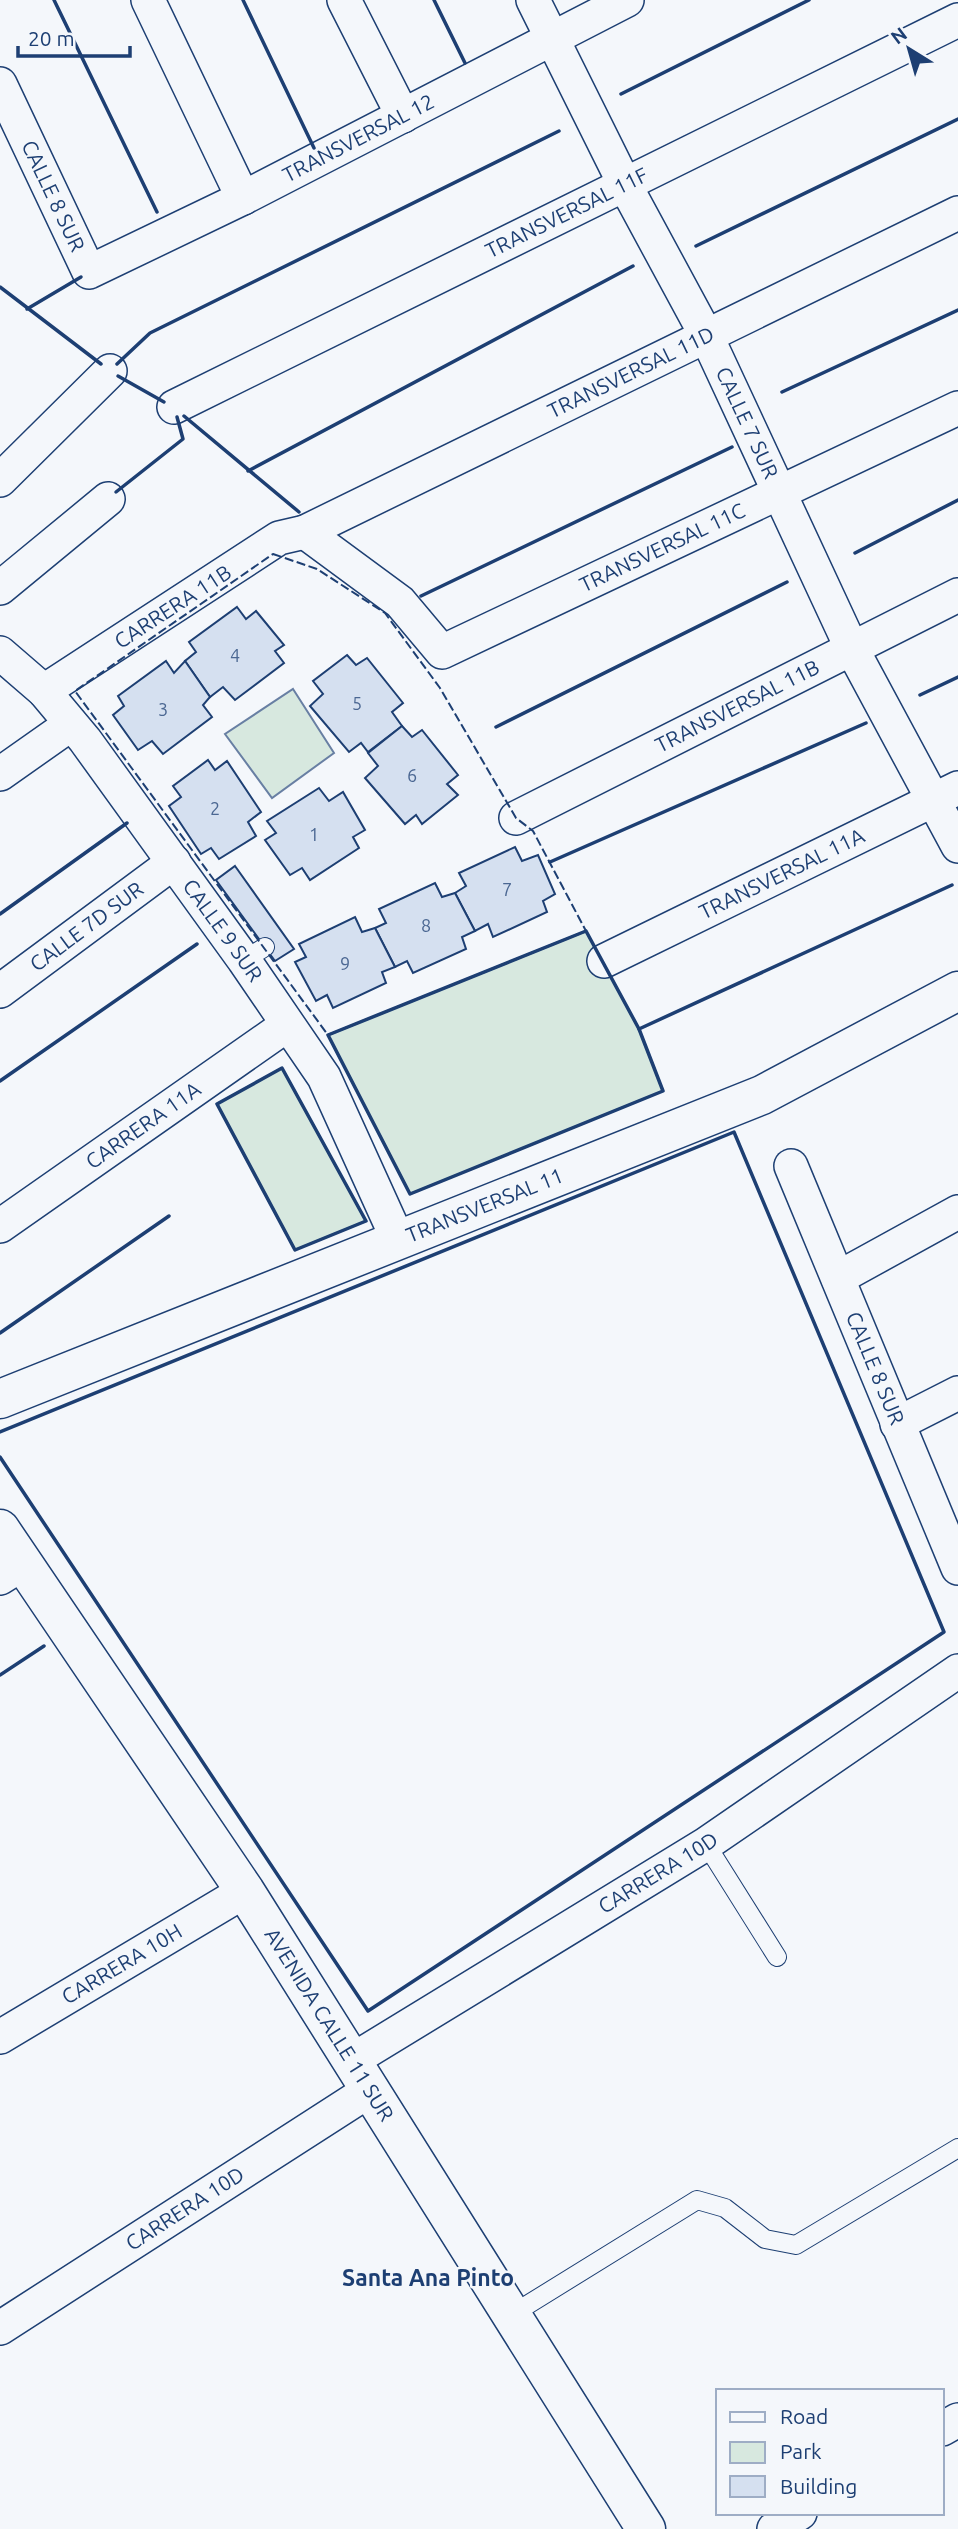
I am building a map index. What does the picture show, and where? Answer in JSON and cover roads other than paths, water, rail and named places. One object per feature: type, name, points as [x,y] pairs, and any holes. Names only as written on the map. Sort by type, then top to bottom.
[{"type":"street","points":[[148,0],[243,198]]},
{"type":"street","points":[[344,0],[403,117]]},
{"type":"street","name":"CALLE 7 SUR","points":[[533,0],[626,187],[706,335],[852,649],[945,794],[958,846]]},
{"type":"street","name":"TRANSVERSAL 12","points":[[89,272],[243,198],[627,0]]},
{"type":"street","name":"TRANSVERSAL 11F","points":[[174,407],[626,187],[958,20]]},
{"type":"street","name":"CALLE 8 SUR","points":[[0,84],[89,272]]},
{"type":"street","name":"TRANSVERSAL 11D","points":[[305,532],[958,213]]},
{"type":"street","points":[[0,480],[110,371]]},
{"type":"street","name":"TRANSVERSAL 11C","points":[[305,532],[400,602],[442,652],[958,408]]},
{"type":"street","points":[[0,588],[108,499]]},
{"type":"street","name":"CARRERA 11B","points":[[44,691],[279,538],[305,532]]},
{"type":"street","name":"TRANSVERSAL 11B","points":[[516,818],[958,595]]},
{"type":"street","name":"CALLE 9 SUR","points":[[0,653],[44,691],[174,862],[255,954],[287,1025],[324,1077],[398,1240]]},
{"type":"street","points":[[0,774],[71,724]]},
{"type":"street","name":"TRANSVERSAL 11A","points":[[604,961],[945,794]]},
{"type":"street","name":"CALLE 7D SUR","points":[[0,991],[174,862]]},
{"type":"street","name":"TRANSVERSAL 11","points":[[0,1399],[762,1095],[958,991]]},
{"type":"street","name":"CARRERA 11A","points":[[1,1224],[287,1025]]},
{"type":"street","name":"CALLE 8 SUR","points":[[792,1166],[958,1568]]},
{"type":"street","points":[[838,1278],[958,1212]]},
{"type":"street","points":[[897,1424],[958,1392]]},
{"type":"street","name":"AVENIDA CALLE 11 SUR","points":[[0,1529],[12,1571],[245,1891],[646,2529]]},
{"type":"street","name":"CARRERA 10D","points":[[0,2328],[361,2076],[958,1671]]},
{"type":"street","name":"CARRERA 10H","points":[[0,2037],[245,1891]]},
{"type":"street","points":[[774,2529],[797,2515]]},
{"type":"lane","points":[[706,1843],[777,1957]]},
{"type":"lane","points":[[511,2315],[697,2200],[725,2208],[765,2239],[796,2245],[958,2148]]},
{"type":"district","name":"Santa Ana Pinto","points":[[428,2278]]}]
